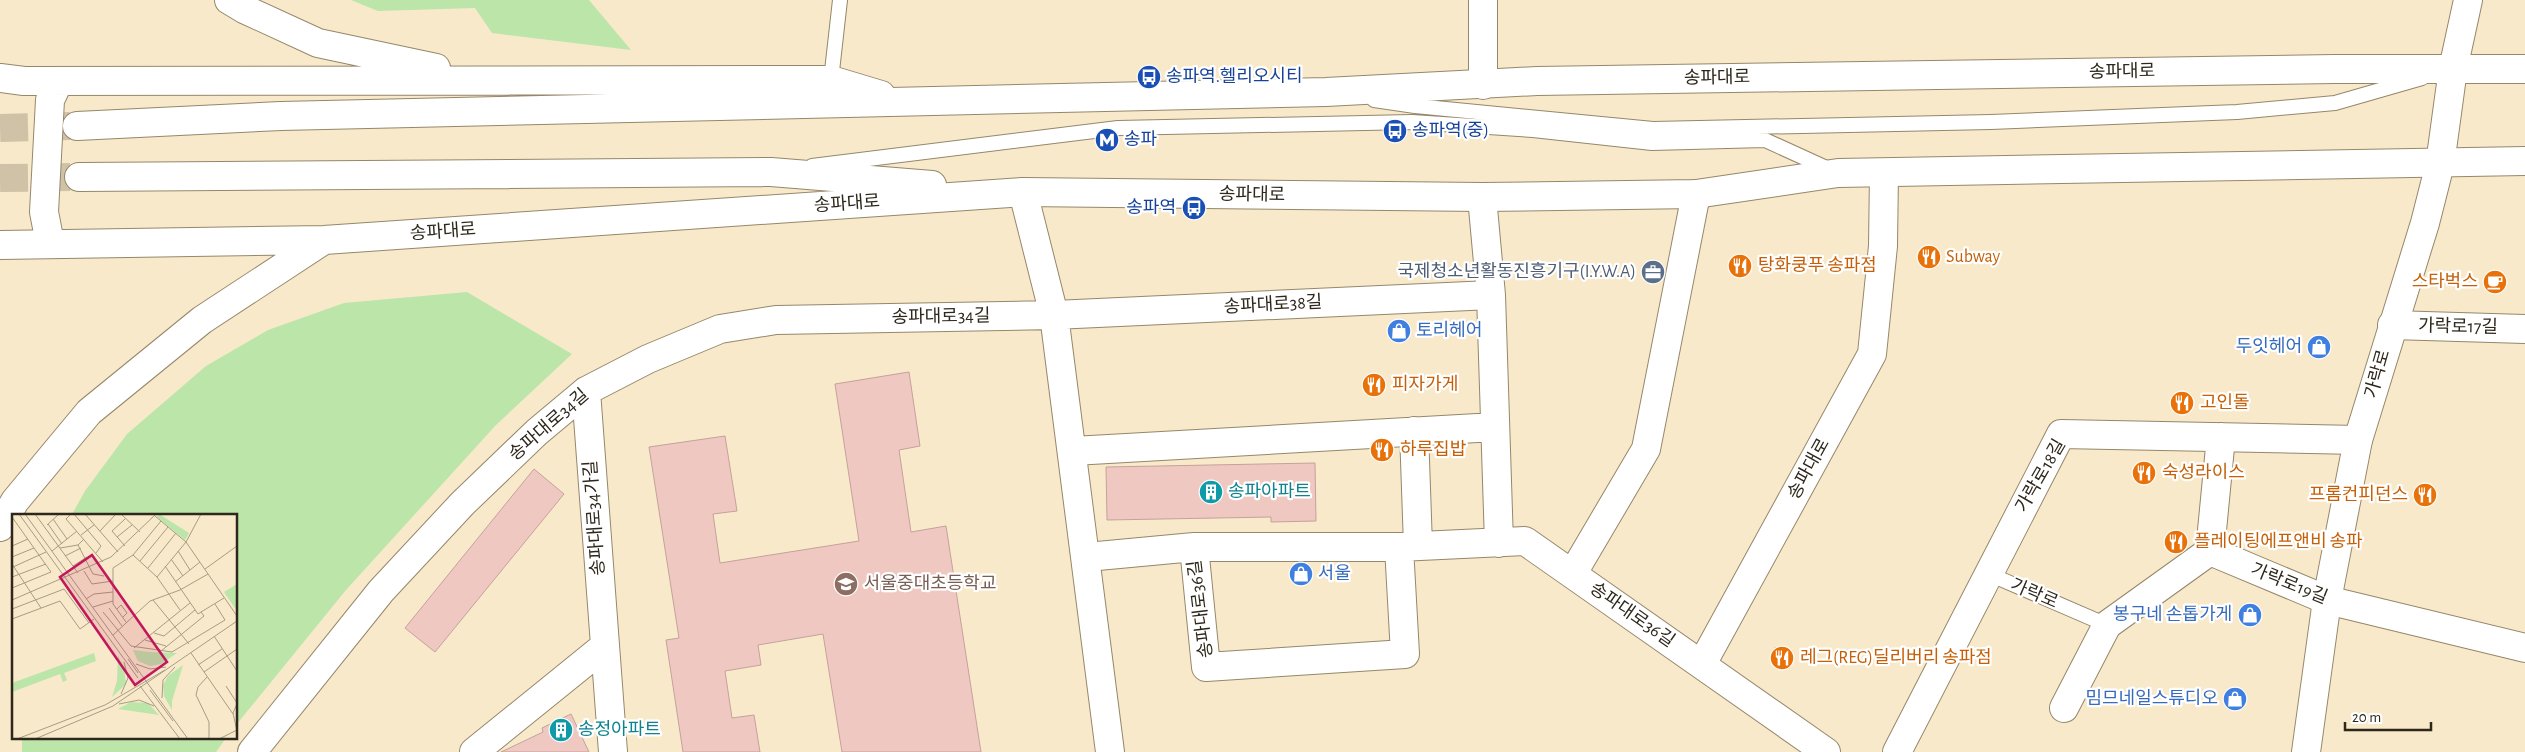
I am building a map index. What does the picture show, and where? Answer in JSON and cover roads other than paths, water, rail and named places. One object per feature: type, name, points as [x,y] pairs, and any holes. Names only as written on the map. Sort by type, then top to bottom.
[{"type":"street","points":[[229,0],[244,10],[318,43],[489,79]]},
{"type":"street","points":[[1483,0],[1483,85]]},
{"type":"street","name":"가락로","points":[[2306,752],[2327,600],[2358,440],[2425,223],[2440,164],[2453,69],[2468,0]]},
{"type":"street","name":"송파대로","points":[[77,126],[281,116],[1326,92],[1483,85],[1537,80],[2453,69],[2525,70]]},
{"type":"street","points":[[0,78],[24,81],[830,80],[909,102]]},
{"type":"street","points":[[50,243],[44,212],[50,100],[59,81]]},
{"type":"street","name":"송파대로","points":[[0,245],[324,240],[1023,192],[1482,197],[1696,194],[1838,173],[2440,164],[2525,161]]},
{"type":"street","points":[[79,178],[772,172],[1023,192],[1054,315],[1087,557],[1110,752]]},
{"type":"street","name":"송파대로","points":[[1702,664],[1872,354],[1883,246],[1884,173]]},
{"type":"street","points":[[1573,573],[1646,448],[1696,194]]},
{"type":"street","points":[[1482,197],[1492,295],[1499,543]]},
{"type":"street","points":[[0,526],[15,501],[90,412],[202,320],[324,240]]},
{"type":"street","name":"송파대로38길","points":[[1054,315],[1492,295]]},
{"type":"street","name":"송파대로34길","points":[[252,752],[381,591],[463,503],[538,432],[586,391],[648,359],[720,329],[776,320],[1054,315]]},
{"type":"street","name":"가락로17길","points":[[2392,325],[2525,329]]},
{"type":"street","name":"송파대로34가길","points":[[586,391],[613,752]]},
{"type":"street","points":[[1073,451],[1495,427]]},
{"type":"street","name":"송파대로36길","points":[[1194,547],[1206,667],[1405,654],[1414,431]]},
{"type":"street","name":"가락로18길","points":[[1897,752],[2061,434],[2358,440]]},
{"type":"street","points":[[2064,708],[2107,625],[2210,551],[2221,437]]},
{"type":"street","name":"송파대로36길","points":[[1087,557],[1194,547],[1409,547],[1525,541],[1826,752]]},
{"type":"street","name":"가락로19길","points":[[2210,551],[2327,600],[2525,648]]},
{"type":"street","points":[[474,752],[605,646]]},
{"type":"lane","points":[[830,80],[840,0]]},
{"type":"lane","points":[[1326,92],[1415,106],[1653,129],[1991,122],[2237,112],[2336,103],[2453,69]]},
{"type":"lane","points":[[772,172],[865,158],[1118,128],[1412,122],[1533,130],[1652,142],[1765,140],[1838,173]]},
{"type":"lane","name":"가락로","points":[[1989,574],[2107,625]]},
{"type":"tunnel","points":[[0,128],[73,126]]},
{"type":"tunnel","points":[[0,178],[79,177]]},
{"type":"place","name":"송파역.헬리오시티","points":[[1149,77]]},
{"type":"place","name":"송파역(중)","points":[[1395,131]]},
{"type":"place","name":"송파","points":[[1107,140]]},
{"type":"place","name":"송파역","points":[[1194,208]]},
{"type":"place","name":"Subway","points":[[1929,257]]},
{"type":"place","name":"탕화쿵푸 송파점","points":[[1740,266]]},
{"type":"place","name":"국제청소년활동진흥기구(I.Y.W.A)","points":[[1653,272]]},
{"type":"place","name":"스타벅스","points":[[2495,282]]},
{"type":"place","name":"토리헤어","points":[[1399,331]]},
{"type":"place","name":"두잇헤어","points":[[2319,347]]},
{"type":"place","name":"피자가게","points":[[1374,385]]},
{"type":"place","name":"고인돌","points":[[2182,403]]},
{"type":"place","name":"하루집밥","points":[[1382,450]]},
{"type":"place","name":"숙성라이스","points":[[2144,473]]},
{"type":"place","name":"송파아파트","points":[[1211,492]]},
{"type":"place","name":"프롬컨피던스","points":[[2425,495]]},
{"type":"place","name":"플레이팅에프앤비 송파","points":[[2176,542]]},
{"type":"place","name":"서울","points":[[1301,574]]},
{"type":"place","name":"서울중대초등학교","points":[[846,584]]},
{"type":"place","name":"봉구네 손톱가게","points":[[2250,615]]},
{"type":"place","name":"레그(REG)딜리버리 송파점","points":[[1782,658]]},
{"type":"place","name":"밈므네일스튜디오","points":[[2235,699]]},
{"type":"place","name":"송정아파트","points":[[561,730]]}]
